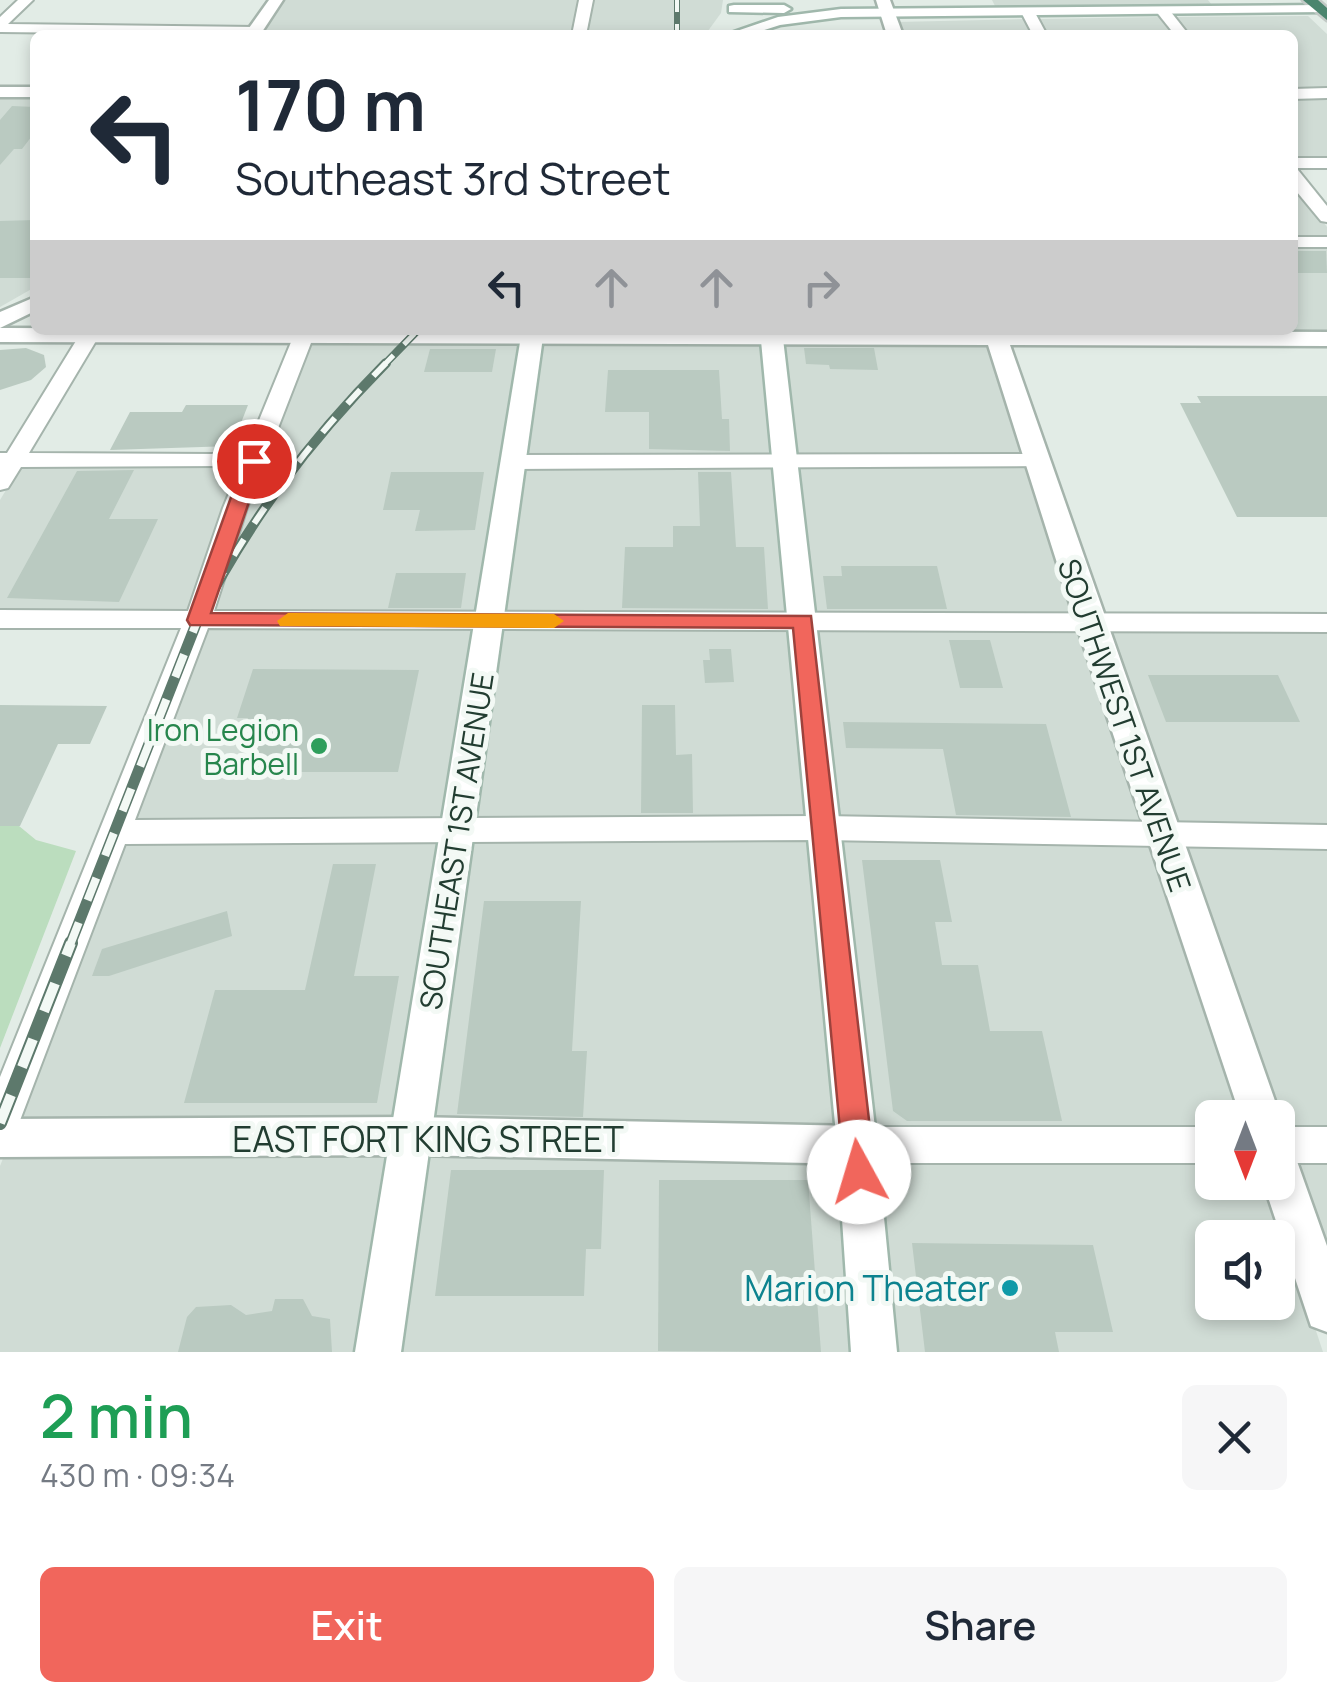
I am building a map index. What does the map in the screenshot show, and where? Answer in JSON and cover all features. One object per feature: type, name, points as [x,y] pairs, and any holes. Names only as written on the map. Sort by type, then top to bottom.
[{"type":"main road","points":[[256,30],[276,0]]},
{"type":"main road","points":[[731,30],[731,3],[866,14]]},
{"type":"main road","points":[[788,30],[885,7],[990,6],[1028,12],[1319,8]]},
{"type":"main road","points":[[740,30],[798,17],[866,14],[885,7]]},
{"type":"main road","points":[[0,92],[30,92]]},
{"type":"main road","points":[[0,322],[30,307]]},
{"type":"main road","points":[[0,335],[30,335]]},
{"type":"main road","name":"SOUTHEAST 1ST AVENUE","points":[[378,1352],[532,335]]},
{"type":"main road","points":[[771,335],[857,1144],[874,1352]]},
{"type":"main road","name":"SOUTHWEST 1ST AVENUE","points":[[995,335],[1256,1100]]},
{"type":"main road","points":[[1232,335],[1327,339]]},
{"type":"main road","name":"EAST FORT KING STREET","points":[[0,1138],[412,1136],[857,1144]]},
{"type":"main road","points":[[1290,1200],[1327,1310]]},
{"type":"street","points":[[0,26],[26,0]]},
{"type":"street","points":[[581,30],[586,0]]},
{"type":"street","points":[[1162,10],[1178,30]]},
{"type":"street","points":[[1028,12],[1037,30]]},
{"type":"street","points":[[0,26],[145,30]]},
{"type":"street","points":[[1298,94],[1327,93]]},
{"type":"street","points":[[1298,163],[1327,162]]},
{"type":"street","points":[[1298,181],[1327,217]]},
{"type":"street","points":[[1298,242],[1327,242]]},
{"type":"street","points":[[0,483],[7,460],[74,335]]},
{"type":"street","points":[[0,1124],[198,620],[235,508],[305,335]]},
{"type":"street","points":[[7,460],[214,461]]},
{"type":"street","points":[[514,462],[1036,461]]},
{"type":"street","points":[[0,619],[1327,622]]},
{"type":"street","points":[[114,832],[824,828],[1327,837]]},
{"type":"street","points":[[857,1144],[1195,1144]]},
{"type":"street","points":[[1295,1145],[1327,1146]]},
{"type":"shaded area","points":[[282,0],[581,0],[574,30],[261,30]]},
{"type":"shaded area","points":[[592,0],[723,0],[721,13],[709,30],[587,30]]},
{"type":"shaded area","points":[[992,0],[1208,0],[1212,5],[995,6]]},
{"type":"shaded area","points":[[1308,16],[1327,34],[1327,90],[1298,91],[1298,30],[1185,30],[1174,17]]},
{"type":"shaded area","points":[[1162,17],[1172,30],[1043,30],[1037,19]]},
{"type":"shaded area","points":[[1025,19],[1031,30],[899,30],[897,22]]},
{"type":"shaded area","points":[[1327,96],[1327,159],[1298,159],[1298,97]]},
{"type":"shaded area","points":[[0,98],[30,98],[30,290],[0,307]]},
{"type":"shaded area","points":[[1298,191],[1327,227],[1327,238],[1298,238]]},
{"type":"shaded area","points":[[1298,246],[1327,246],[1327,334],[1298,334]]},
{"type":"shaded area","points":[[522,341],[479,612],[212,612],[245,508],[310,342]]},
{"type":"shaded area","points":[[540,341],[763,343],[773,454],[525,455]]},
{"type":"shaded area","points":[[781,343],[989,344],[1023,454],[793,454]]},
{"type":"shaded area","points":[[20,467],[240,468],[189,612],[0,610],[0,500]]},
{"type":"shaded area","points":[[774,468],[790,612],[502,613],[523,469]]},
{"type":"shaded area","points":[[794,468],[1028,468],[1075,614],[814,612]]},
{"type":"shaded area","points":[[206,629],[476,630],[447,819],[133,820]]},
{"type":"shaded area","points":[[499,630],[792,630],[809,816],[474,819]]},
{"type":"shaded area","points":[[816,630],[1081,632],[1145,823],[836,816]]},
{"type":"shaded area","points":[[1105,632],[1327,632],[1327,825],[1173,824]]},
{"type":"shaded area","points":[[811,840],[838,1126],[430,1119],[471,843]]},
{"type":"shaded area","points":[[839,841],[1153,848],[1239,1100],[1195,1100],[1195,1127],[871,1127]]},
{"type":"shaded area","points":[[443,843],[398,1118],[17,1121],[124,844]]},
{"type":"shaded area","points":[[1181,848],[1327,849],[1327,1128],[1295,1127],[1295,1100],[1271,1100]]},
{"type":"shaded area","points":[[392,1154],[360,1352],[0,1352],[0,1166],[4,1156]]},
{"type":"shaded area","points":[[425,1154],[841,1162],[855,1352],[397,1352]]},
{"type":"shaded area","points":[[875,1163],[1195,1163],[1195,1200],[1273,1200],[1279,1220],[1195,1220],[1195,1320],[1295,1320],[1295,1268],[1323,1352],[892,1352]]},
{"type":"shaded area","points":[[1295,1163],[1327,1163],[1327,1257],[1295,1166]]},
{"type":"green space","points":[[0,825],[19,826],[36,840],[76,851],[0,1048]]},
{"type":"building","points":[[12,106],[30,107],[30,139],[0,165],[0,120]]},
{"type":"building","points":[[30,220],[30,278],[0,278],[0,221]]},
{"type":"building","points":[[1298,251],[1326,251],[1327,273],[1298,273]]},
{"type":"building","points":[[26,348],[44,355],[46,367],[31,380],[0,390],[0,350]]},
{"type":"building","points":[[804,348],[874,348],[878,370],[806,364]]},
{"type":"building","points":[[430,349],[496,349],[492,372],[424,372]]},
{"type":"building","points":[[608,370],[719,370],[722,419],[729,419],[730,451],[649,449],[649,412],[605,412]]},
{"type":"building","points":[[1197,396],[1327,396],[1327,517],[1237,517],[1180,403],[1201,403]]},
{"type":"building","points":[[186,405],[248,405],[232,446],[110,450],[130,412],[182,412]]},
{"type":"building","points":[[134,470],[109,519],[158,519],[119,602],[7,598],[77,471]]},
{"type":"building","points":[[391,472],[484,472],[475,530],[415,531],[420,510],[383,510]]},
{"type":"building","points":[[698,472],[731,472],[736,547],[764,547],[768,609],[622,608],[625,547],[673,547],[673,526],[700,526]]},
{"type":"building","points":[[841,566],[937,566],[947,609],[827,609],[823,576],[842,576]]},
{"type":"building","points":[[396,573],[466,573],[461,608],[388,608]]},
{"type":"building","points":[[949,640],[990,640],[1003,688],[960,688]]},
{"type":"building","points":[[709,649],[731,649],[734,682],[705,683],[703,660],[710,660]]},
{"type":"building","points":[[253,669],[419,670],[398,772],[244,772],[256,734],[243,734],[248,718],[237,718]]},
{"type":"building","points":[[1148,675],[1278,675],[1300,722],[1166,722]]},
{"type":"building","points":[[0,705],[107,706],[90,744],[58,744],[20,826],[0,826]]},
{"type":"building","points":[[642,705],[675,705],[676,755],[692,754],[693,813],[641,813]]},
{"type":"building","points":[[843,722],[1046,724],[1071,817],[956,815],[943,749],[846,748]]},
{"type":"building","points":[[862,860],[940,860],[952,922],[935,922],[942,965],[978,965],[990,1031],[1042,1031],[1062,1121],[907,1121],[893,1111]]},
{"type":"building","points":[[333,864],[376,864],[354,976],[399,976],[377,1103],[184,1103],[215,990],[305,990]]},
{"type":"building","points":[[484,901],[581,901],[572,1051],[587,1051],[583,1117],[457,1114]]},
{"type":"building","points":[[227,911],[232,936],[109,976],[92,976],[102,949]]},
{"type":"building","points":[[451,1170],[604,1170],[601,1249],[586,1249],[584,1296],[435,1296]]},
{"type":"building","points":[[659,1180],[808,1180],[821,1352],[658,1351]]},
{"type":"building","name":"Marion Theater","points":[[912,1243],[1093,1245],[1113,1332],[1055,1332],[1059,1352],[925,1352]]},
{"type":"building","points":[[275,1299],[303,1299],[312,1316],[330,1319],[332,1352],[178,1352],[187,1317],[196,1307],[231,1305],[246,1315],[272,1311]]},
{"type":"railway","points":[[677,0],[677,30]]},
{"type":"railway","points":[[383,366],[413,335]]},
{"type":"railway","points":[[197,622],[237,551],[281,485],[330,423],[386,363]]},
{"type":"railway","points":[[70,945],[198,619]]},
{"type":"railway","points":[[0,1123],[71,943]]},
{"type":"slow traffic","points":[[288,621],[554,621]]},
{"type":"place","name":"Iron Legion Barbell","points":[[319,746]]},
{"type":"place","name":"Marion Theater","points":[[1010,1288]]},
{"type":"route","points":[[254,461],[198,620],[803,621],[859,1172]]}]
